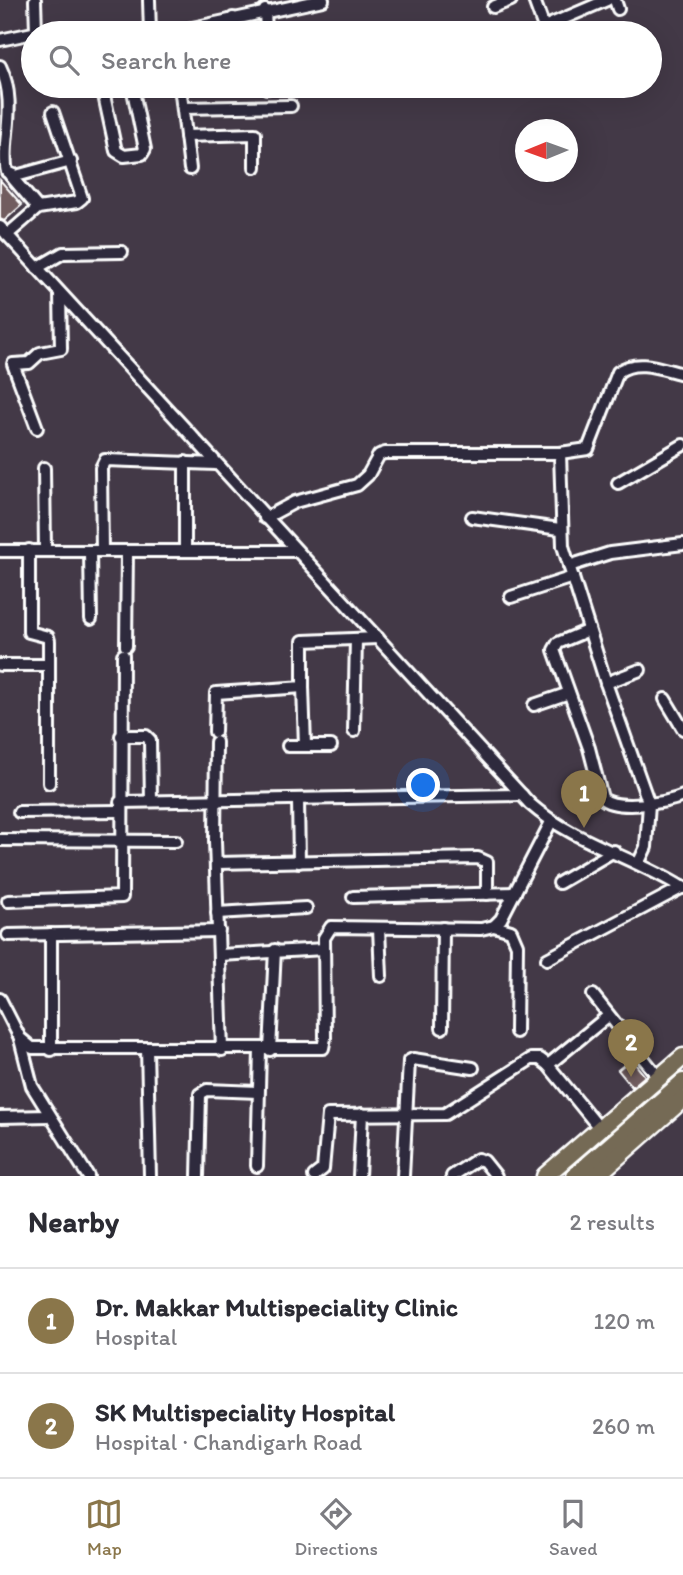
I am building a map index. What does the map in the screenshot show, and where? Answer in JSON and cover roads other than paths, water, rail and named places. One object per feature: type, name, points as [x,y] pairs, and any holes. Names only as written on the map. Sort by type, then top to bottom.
[{"type":"highway","points":[[545,1176],[683,1057]]},
{"type":"highway","points":[[558,1176],[683,1068]]},
{"type":"highway","points":[[575,1176],[683,1082]]},
{"type":"highway","points":[[596,1176],[683,1099]]},
{"type":"street","points":[[35,0],[36,21]]},
{"type":"street","points":[[149,0],[150,21]]},
{"type":"street","points":[[250,0],[250,14]]},
{"type":"street","points":[[221,21],[323,0]]},
{"type":"street","points":[[493,6],[511,0]]},
{"type":"street","points":[[534,0],[542,21]]},
{"type":"street","points":[[564,21],[607,0]]},
{"type":"street","points":[[265,10],[265,21]]},
{"type":"street","points":[[0,40],[21,35]]},
{"type":"street","points":[[0,66],[8,91],[5,167],[38,208]]},
{"type":"street","points":[[105,98],[116,151],[124,156],[142,154],[145,149],[134,98]]},
{"type":"street","points":[[182,98],[190,169]]},
{"type":"street","points":[[183,107],[291,106]]},
{"type":"street","points":[[53,112],[82,193],[80,201],[38,208],[4,231],[522,795],[551,822],[639,862],[683,887]]},
{"type":"street","points":[[186,136],[255,134],[255,167]]},
{"type":"street","points":[[10,175],[71,161]]},
{"type":"street","points":[[37,268],[63,253],[122,252]]},
{"type":"street","points":[[0,364],[29,363],[40,353],[61,349],[60,293]]},
{"type":"street","points":[[13,364],[37,428]]},
{"type":"street","points":[[265,518],[295,502],[357,485],[368,475],[379,455],[386,453],[560,453],[588,449],[613,380],[627,366],[640,365],[683,374]]},
{"type":"street","points":[[618,483],[683,445]]},
{"type":"street","points":[[560,453],[561,528],[571,572],[606,683],[649,804],[646,847],[639,862]]},
{"type":"street","points":[[91,619],[102,463],[111,458],[216,464]]},
{"type":"street","points":[[185,462],[185,551]]},
{"type":"street","points":[[44,468],[45,550]]},
{"type":"street","points":[[472,517],[561,528]]},
{"type":"street","points":[[511,597],[610,553],[683,544]]},
{"type":"street","points":[[29,550],[29,632],[48,637],[48,783]]},
{"type":"street","points":[[0,551],[296,551]]},
{"type":"street","points":[[8,901],[122,897],[121,736],[127,551]]},
{"type":"street","points":[[589,629],[555,646],[555,655],[602,798],[612,804],[649,804],[683,796]]},
{"type":"street","points":[[305,746],[303,641],[378,638]]},
{"type":"street","points":[[354,731],[356,639]]},
{"type":"street","points":[[0,664],[49,665]]},
{"type":"street","points":[[606,683],[640,670]]},
{"type":"street","points":[[222,1050],[217,913],[216,693],[303,687]]},
{"type":"street","points":[[534,705],[569,693]]},
{"type":"street","points":[[665,699],[683,727]]},
{"type":"street","points":[[121,736],[146,736],[150,740],[151,802]]},
{"type":"street","points":[[288,746],[331,746]]},
{"type":"street","points":[[19,812],[151,802],[522,795]]},
{"type":"street","points":[[298,800],[299,862]]},
{"type":"street","points":[[494,926],[501,919],[551,822]]},
{"type":"street","points":[[0,840],[176,841]]},
{"type":"street","points":[[559,883],[614,851]]},
{"type":"street","points":[[217,863],[478,858],[487,862],[487,894]]},
{"type":"street","points":[[547,959],[683,887]]},
{"type":"street","points":[[353,897],[515,893]]},
{"type":"street","points":[[217,913],[306,908]]},
{"type":"street","points":[[20,1038],[32,1048],[51,1050],[323,1048],[326,1038],[324,938],[331,927],[494,926],[511,931],[515,936],[516,1032]]},
{"type":"street","points":[[379,928],[382,976]]},
{"type":"street","points":[[442,1028],[443,928]]},
{"type":"street","points":[[8,935],[219,931]]},
{"type":"street","points":[[51,934],[51,1050]]},
{"type":"street","points":[[220,955],[324,949]]},
{"type":"street","points":[[257,1166],[258,1092],[275,950]]},
{"type":"street","points":[[593,995],[659,1078]]},
{"type":"street","points":[[0,999],[20,1038],[32,1086],[88,1176]]},
{"type":"street","points":[[548,1065],[608,1016]]},
{"type":"street","points":[[147,1048],[150,1176]]},
{"type":"street","points":[[403,1176],[404,1115],[409,1061],[413,1059],[473,1068]]},
{"type":"street","points":[[314,1176],[323,1169],[328,1115],[444,1114],[531,1059],[540,1059],[548,1065],[600,1129]]},
{"type":"street","points":[[198,1176],[200,1094],[207,1090],[258,1092]]},
{"type":"street","points":[[359,1176],[362,1114]]},
{"type":"street","points":[[0,1117],[49,1115]]},
{"type":"street","points":[[452,1176],[478,1159],[484,1161],[496,1176]]},
{"type":"place","name":"Dr. Makkar Multispeciality Clinic","points":[[584,828]]},
{"type":"place","name":"SK Multispeciality Hospital","points":[[631,1077]]}]
